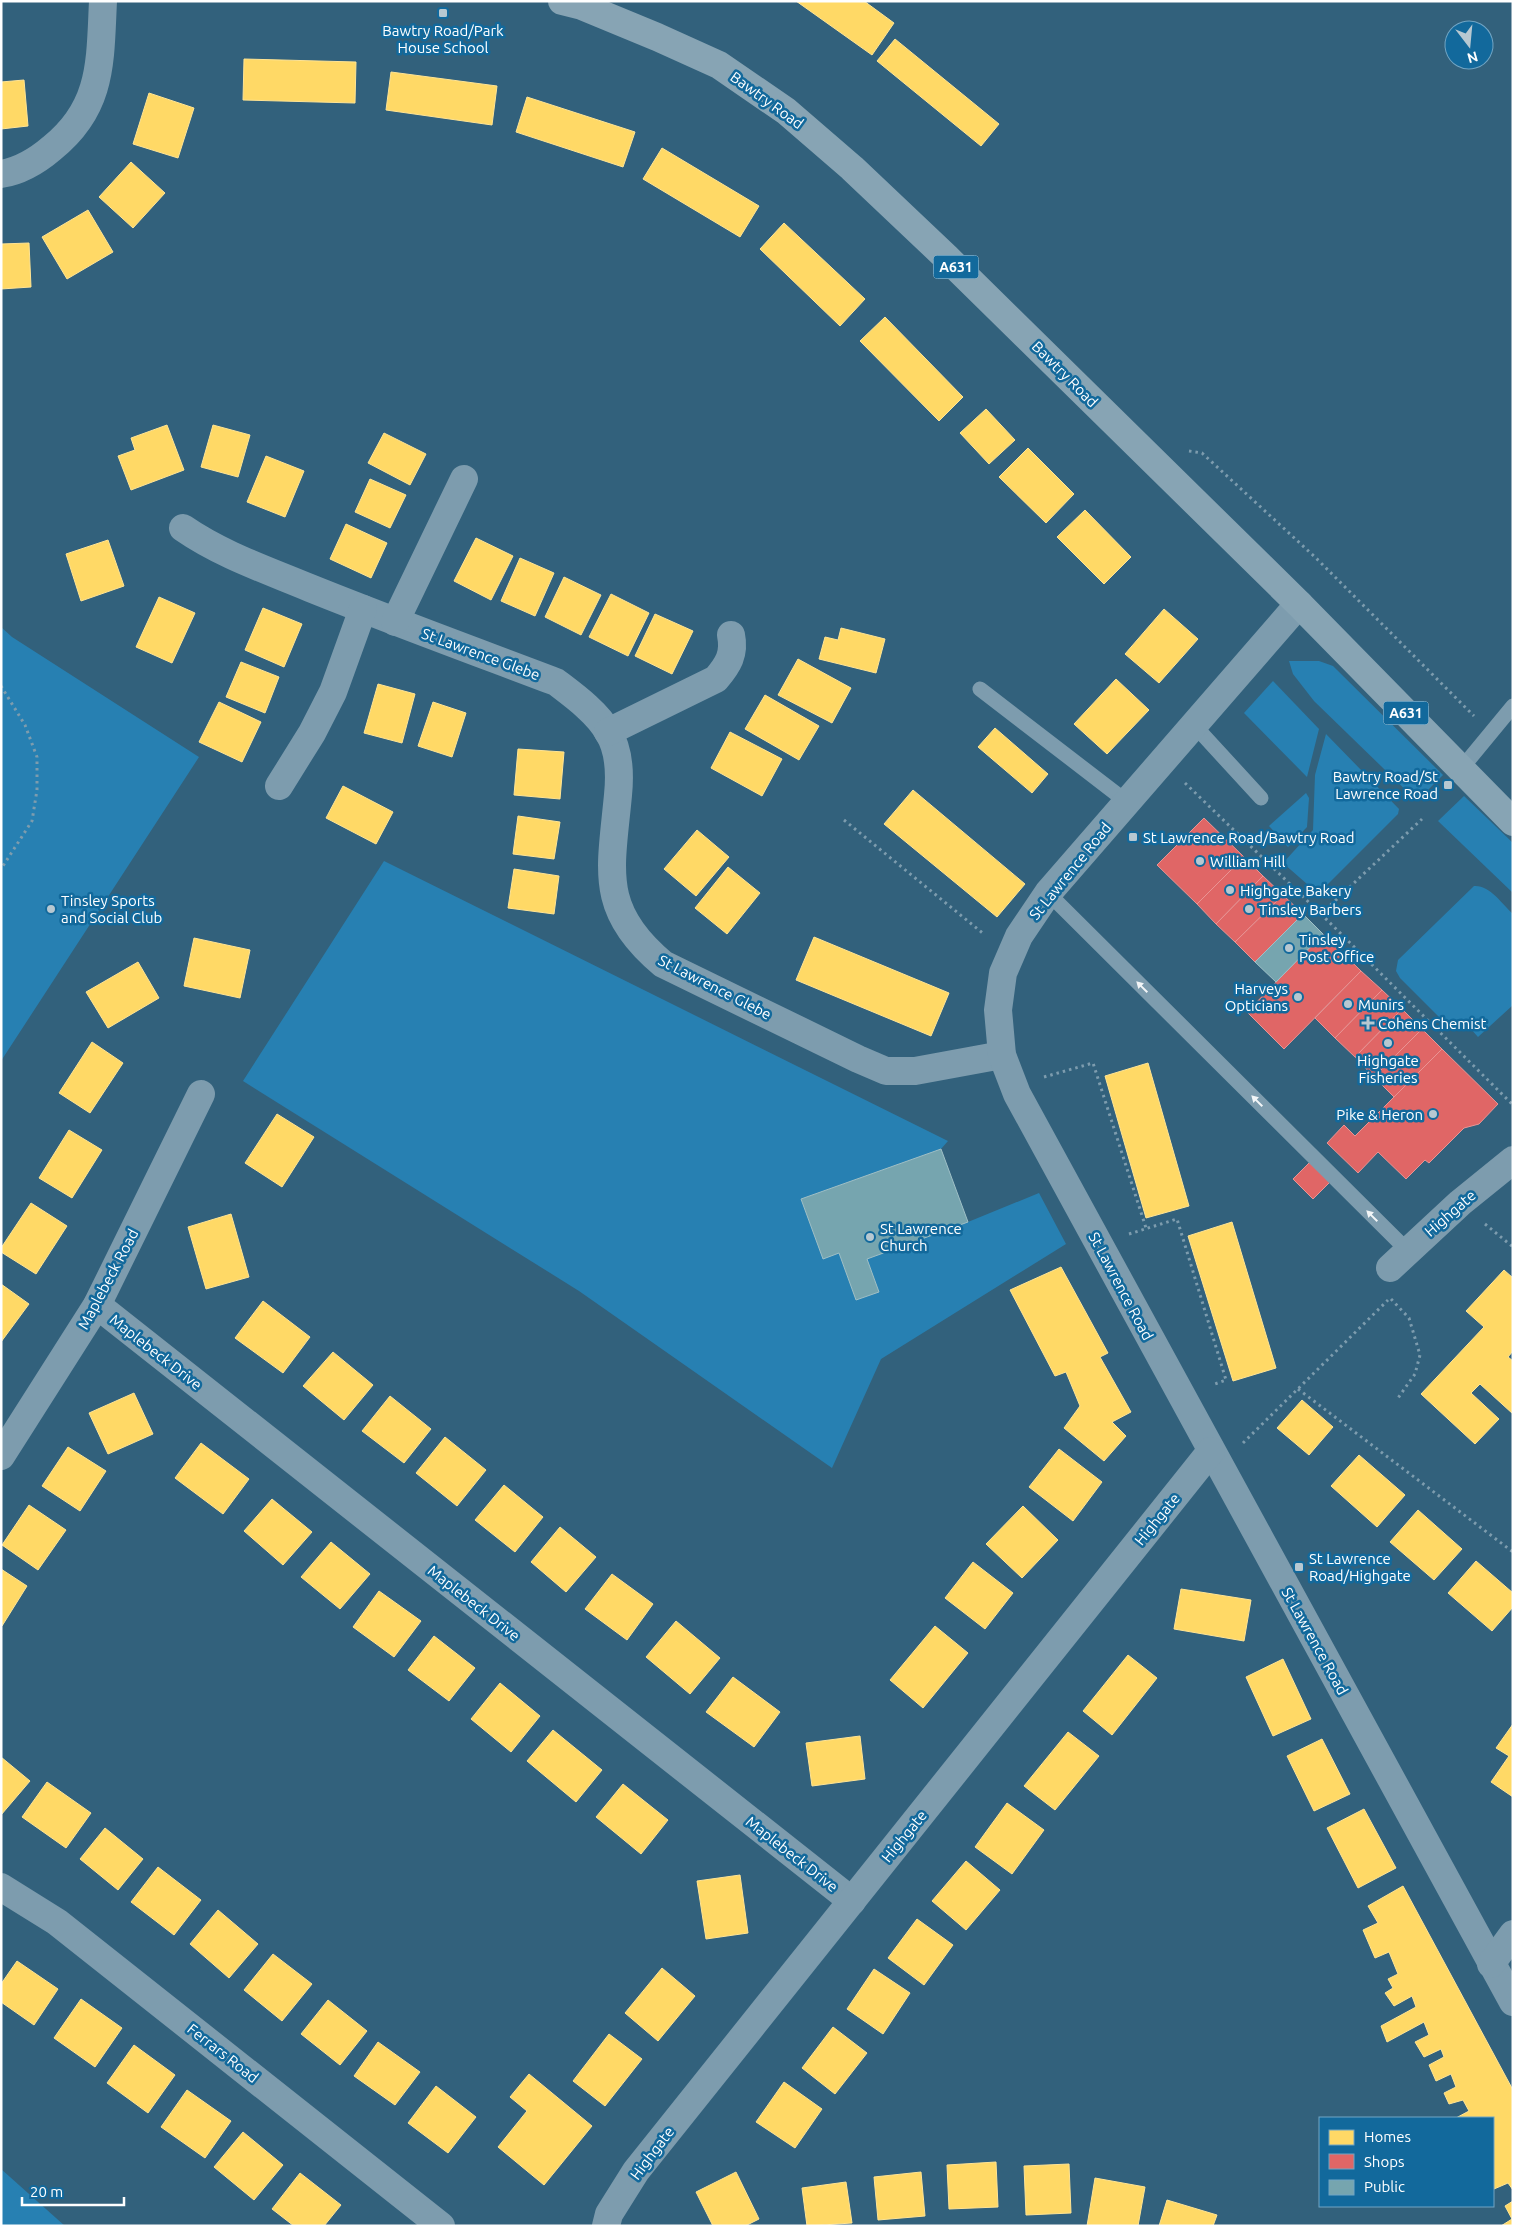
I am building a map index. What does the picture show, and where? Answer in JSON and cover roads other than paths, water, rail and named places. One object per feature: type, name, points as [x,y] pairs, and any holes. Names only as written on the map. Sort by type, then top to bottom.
[{"type":"main road","name":"Bawtry Road","points":[[562,1],[582,6],[658,37],[719,66],[786,111],[852,168],[947,258],[1299,604],[1513,822]]},
{"type":"street","points":[[1,174],[12,173],[42,157],[70,134],[89,104],[100,64],[103,1]]},
{"type":"street","points":[[395,622],[464,478]]},
{"type":"street","name":"St Lawrence Glebe","points":[[183,528],[206,543],[242,560],[395,622],[556,682],[580,701],[608,732],[617,756],[619,783],[610,877],[617,905],[629,929],[644,948],[663,964],[858,1060],[886,1071],[915,1071],[1002,1055]]},
{"type":"street","name":"St Lawrence Road","points":[[1299,604],[1048,893],[1019,936],[1003,973],[998,1010],[1002,1055],[1013,1086],[1098,1244],[1513,2002]]},
{"type":"street","points":[[279,786],[312,733],[333,692],[363,609]]},
{"type":"street","points":[[608,732],[716,679],[729,664],[733,645],[731,635]]},
{"type":"street","name":"Maplebeck Road","points":[[1,1456],[97,1305],[201,1094]]},
{"type":"street","name":"Highgate","points":[[1398,1259],[1513,1160]]},
{"type":"street","name":"Maplebeck Drive","points":[[97,1305],[852,1901]]},
{"type":"street","name":"Highgate","points":[[606,2226],[609,2214],[636,2171],[852,1901],[1215,1459]]},
{"type":"street","name":"Ferrars Road","points":[[1,1887],[58,1922],[441,2226]]},
{"type":"street","points":[[1491,1964],[1513,1934]]},
{"type":"lane","points":[[980,689],[1127,802]]},
{"type":"lane","points":[[1461,769],[1513,706]]},
{"type":"lane","points":[[1194,725],[1261,798]]},
{"type":"lane","points":[[1048,893],[1398,1259]]},
{"type":"place","name":"Bawtry Road/Park House School","points":[[443,13]]},
{"type":"place","name":"Bawtry Road/St Lawrence Road","points":[[1448,785]]},
{"type":"place","name":"St Lawrence Road/Bawtry Road","points":[[1133,837]]},
{"type":"place","name":"William Hill","points":[[1200,861]]},
{"type":"place","name":"Highgate Bakery","points":[[1230,890]]},
{"type":"place","name":"Tinsley Sports and Social Club","points":[[51,909]]},
{"type":"place","name":"Tinsley Barbers","points":[[1249,909]]},
{"type":"place","name":"Tinsley Post Office","points":[[1289,948]]},
{"type":"place","name":"Harveys Opticians","points":[[1298,997]]},
{"type":"place","name":"Munirs","points":[[1348,1004]]},
{"type":"place","name":"Cohens Chemist","points":[[1368,1023]]},
{"type":"place","name":"Highgate Fisheries","points":[[1388,1043]]},
{"type":"place","name":"Pike & Heron","points":[[1433,1114]]},
{"type":"place","name":"St Lawrence Church","points":[[870,1237]]},
{"type":"place","name":"St Lawrence Road/Highgate","points":[[1299,1567]]}]
